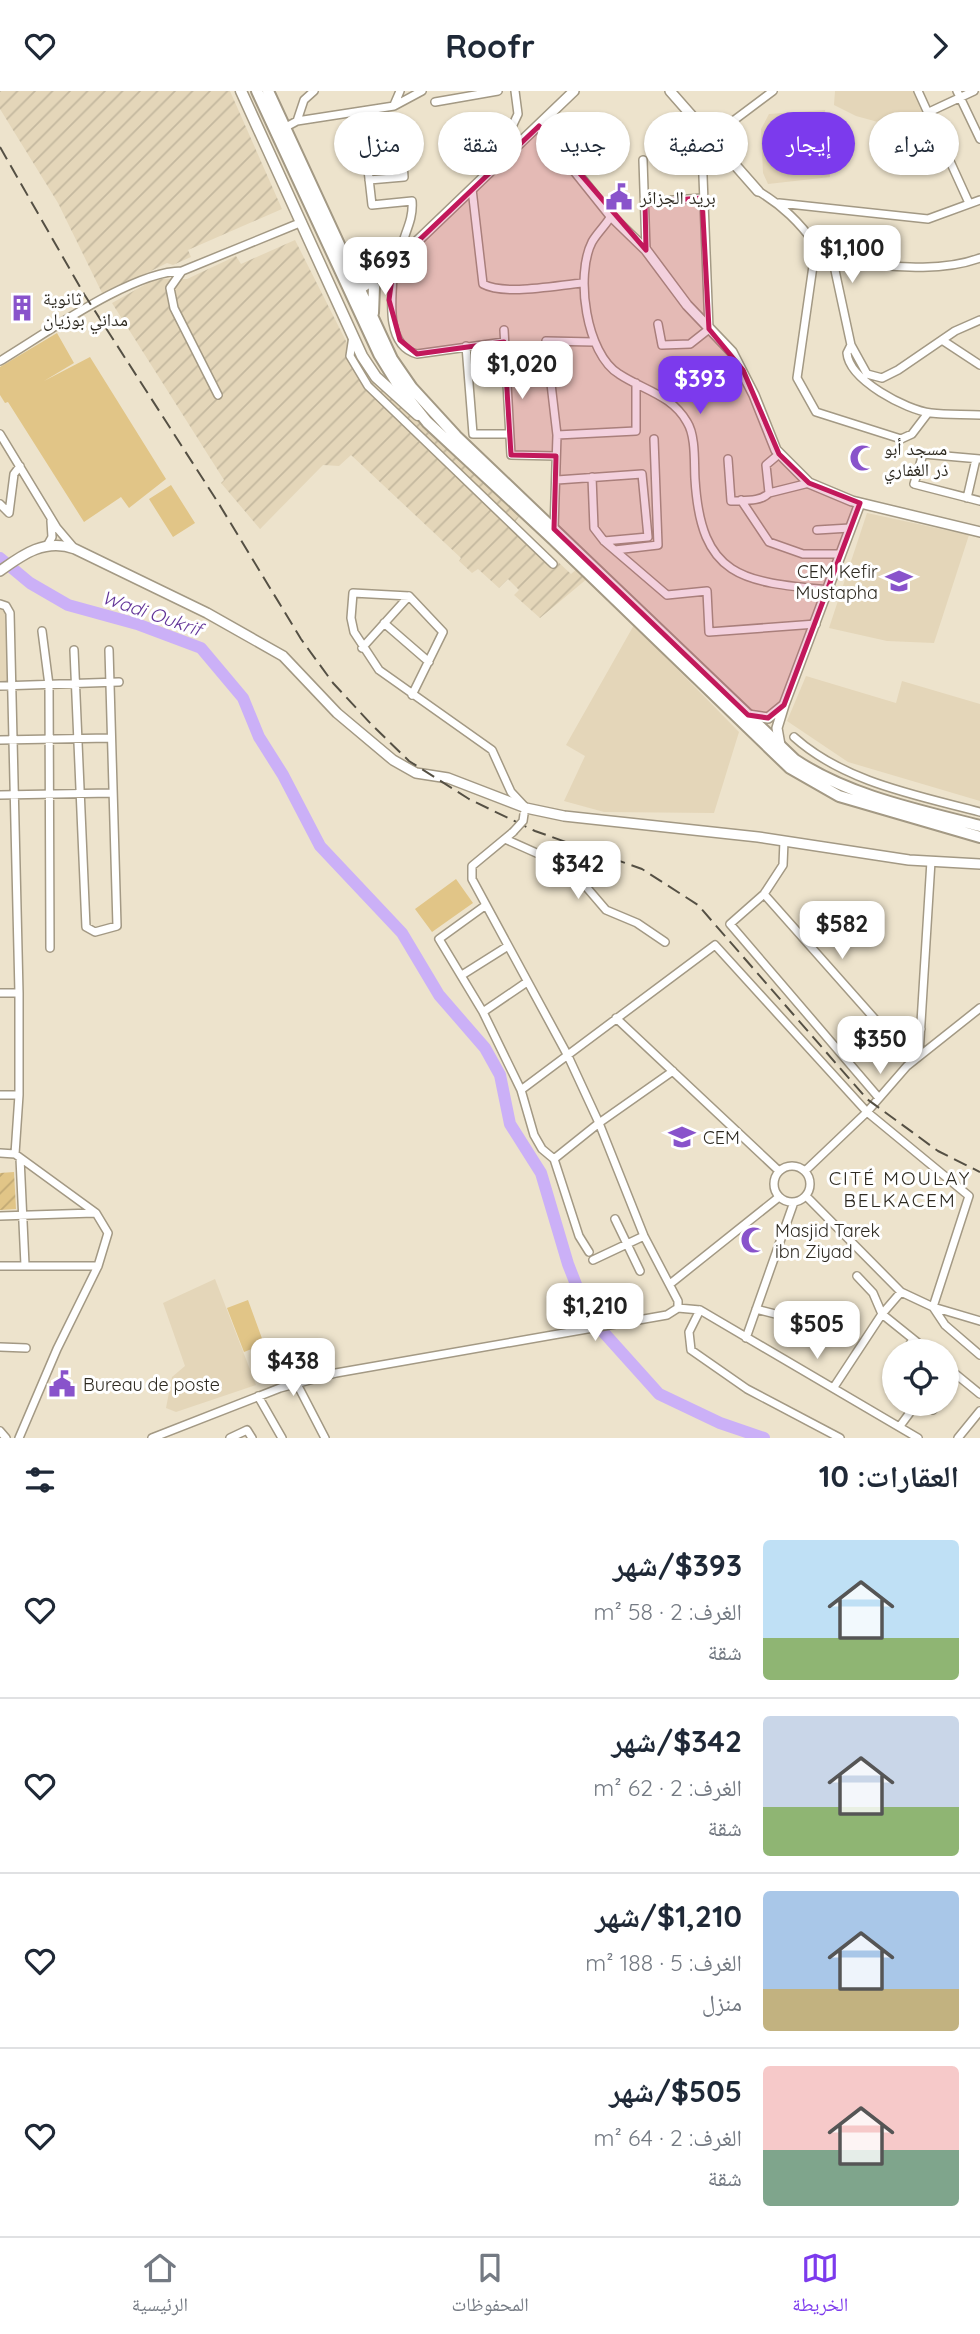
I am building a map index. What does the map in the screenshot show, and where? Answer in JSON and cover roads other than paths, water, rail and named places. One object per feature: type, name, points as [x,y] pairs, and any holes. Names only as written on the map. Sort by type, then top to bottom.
[{"type":"main road","points":[[240,91],[358,347],[376,377],[549,530],[779,745],[816,774],[846,787],[980,825]]},
{"type":"main road","points":[[257,91],[357,295],[393,359],[412,388],[456,436],[549,530],[763,729],[790,768],[830,792],[980,837]]},
{"type":"main road","points":[[268,91],[351,273],[379,354],[400,389],[427,422]]},
{"type":"main road","points":[[351,273],[373,284],[373,323]]},
{"type":"main road","points":[[358,347],[393,359]]},
{"type":"street","points":[[297,121],[304,100],[314,91]]},
{"type":"street","points":[[394,106],[400,91]]},
{"type":"street","points":[[286,127],[297,121],[394,106],[422,91]]},
{"type":"street","points":[[435,101],[498,91]]},
{"type":"street","points":[[515,91],[518,112]]},
{"type":"street","points":[[552,112],[574,91]]},
{"type":"street","points":[[670,91],[687,112]]},
{"type":"street","points":[[745,112],[773,91]]},
{"type":"street","points":[[918,91],[929,112],[959,94],[974,91]]},
{"type":"street","points":[[959,94],[980,139]]},
{"type":"street","points":[[522,141],[536,128]]},
{"type":"street","points":[[369,180],[404,177],[401,136],[387,137],[366,152],[369,180],[372,205],[412,201],[413,215],[409,233],[400,246],[389,300],[400,340],[409,352],[417,354],[504,342]]},
{"type":"street","points":[[643,160],[646,250]]},
{"type":"street","points":[[357,295],[373,284],[487,175]]},
{"type":"street","points":[[579,175],[611,216],[646,250],[709,328],[732,352],[743,370],[779,454],[810,483],[828,493],[860,503],[980,532]]},
{"type":"street","points":[[702,175],[709,328]]},
{"type":"street","points":[[743,175],[758,191],[779,203],[797,220],[816,245],[833,261],[852,345],[867,374],[882,378],[942,340],[980,320]]},
{"type":"street","points":[[957,175],[969,203]]},
{"type":"street","points":[[472,189],[483,284],[491,289],[506,289],[583,283]]},
{"type":"street","points":[[645,202],[702,198]]},
{"type":"street","points":[[779,203],[928,219],[980,200]]},
{"type":"street","points":[[611,216],[592,241],[583,283],[594,342],[601,358],[617,373],[677,407],[689,425],[702,531],[715,556],[729,568],[755,581],[829,590]]},
{"type":"street","points":[[0,361],[121,291],[165,271],[182,271],[302,222]]},
{"type":"street","points":[[816,245],[797,378],[816,412],[901,439],[912,434],[929,413]]},
{"type":"street","points":[[833,261],[921,268],[958,266],[980,258]]},
{"type":"street","points":[[182,271],[170,288],[174,308],[218,395]]},
{"type":"street","points":[[658,324],[662,345],[690,344],[709,328]]},
{"type":"street","points":[[504,330],[511,455],[556,456]]},
{"type":"street","points":[[353,335],[350,356],[368,386],[553,564]]},
{"type":"street","points":[[942,340],[980,365]]},
{"type":"street","points":[[549,530],[557,480],[556,435],[546,341],[594,342]]},
{"type":"street","points":[[852,345],[847,353],[847,361],[864,382],[929,413],[980,415]]},
{"type":"street","points":[[466,346],[473,434],[509,434]]},
{"type":"street","points":[[556,435],[636,431],[636,383]]},
{"type":"street","points":[[0,434],[51,517],[75,549]]},
{"type":"street","points":[[615,549],[658,545],[654,439]]},
{"type":"street","points":[[449,464],[460,453]]},
{"type":"street","points":[[769,493],[766,465],[779,454]]},
{"type":"street","points":[[967,498],[978,459],[923,454],[914,484],[967,498],[980,501]]},
{"type":"street","points":[[728,459],[731,501],[765,497],[769,493],[810,483]]},
{"type":"street","points":[[0,504],[9,513],[13,474],[20,466]]},
{"type":"street","points":[[557,480],[642,474],[648,537],[604,541]]},
{"type":"street","points":[[592,477],[594,528],[604,541],[667,594],[707,591],[709,632],[817,624]]},
{"type":"street","points":[[741,500],[769,543],[803,554],[840,554]]},
{"type":"street","points":[[779,745],[777,728],[784,705],[817,624],[860,503]]},
{"type":"street","points":[[47,546],[52,537],[51,517]]},
{"type":"street","points":[[817,530],[850,528]]},
{"type":"street","points":[[0,571],[18,558],[47,546],[64,545],[75,549],[207,613],[283,656],[337,713],[416,773],[448,778],[525,811],[980,865]]},
{"type":"street","points":[[412,695],[443,632],[409,596],[353,593],[351,618],[362,648],[379,670],[412,695],[492,750],[510,792],[525,811],[523,821],[513,832],[472,866],[472,879],[568,1056],[599,1123],[643,1236],[670,1284],[678,1301],[678,1308]]},
{"type":"street","points":[[362,648],[409,596]]},
{"type":"street","points":[[0,604],[9,610],[13,686],[19,993],[18,1156],[25,1265]]},
{"type":"street","points":[[384,623],[429,662]]},
{"type":"street","points":[[42,631],[49,685],[50,948]]},
{"type":"street","points":[[74,650],[86,927],[94,932],[117,926],[110,738],[115,682],[110,650]]},
{"type":"street","points":[[0,686],[115,682]]},
{"type":"street","points":[[763,729],[784,705]]},
{"type":"street","points":[[763,729],[777,728]]},
{"type":"street","points":[[794,737],[810,751],[876,784],[980,812]]},
{"type":"street","points":[[0,740],[110,738]]},
{"type":"street","points":[[0,795],[112,793]]},
{"type":"street","points":[[505,839],[570,868],[606,910],[637,923],[665,942]]},
{"type":"street","points":[[784,841],[783,865],[764,894],[730,924],[879,1098]]},
{"type":"street","points":[[919,1055],[931,861]]},
{"type":"street","points":[[764,894],[881,1026],[921,1029]]},
{"type":"street","points":[[486,905],[439,939],[484,1012],[521,1090],[534,1135],[542,1149],[554,1159],[579,1237],[591,1256],[627,1245],[643,1236]]},
{"type":"street","points":[[521,1090],[715,945],[867,1112],[969,1196],[980,1200]]},
{"type":"street","points":[[461,975],[508,946]]},
{"type":"street","points":[[484,1012],[527,982]]},
{"type":"street","points":[[0,993],[19,993]]},
{"type":"street","points":[[805,1171],[867,1112],[919,1055],[980,1008]]},
{"type":"street","points":[[616,1018],[779,1171]]},
{"type":"street","points":[[554,1159],[599,1123],[673,1072]]},
{"type":"street","points":[[0,1095],[19,1095]]},
{"type":"street","points":[[0,1153],[18,1156],[96,1213],[108,1233],[98,1266],[57,1349],[19,1438]]},
{"type":"street","points":[[746,1338],[794,1202],[806,1196],[810,1182],[805,1171],[795,1166],[779,1171]]},
{"type":"street","points":[[779,1171],[774,1187],[779,1196],[794,1202]]},
{"type":"street","points":[[670,1284],[779,1196]]},
{"type":"street","points":[[806,1196],[901,1292],[933,1307],[980,1321]]},
{"type":"street","points":[[933,1307],[969,1196]]},
{"type":"street","points":[[0,1216],[96,1213]]},
{"type":"street","points":[[615,1219],[640,1271]]},
{"type":"street","points":[[0,1266],[98,1266]]},
{"type":"street","points":[[857,1276],[873,1293],[882,1314],[914,1339]]},
{"type":"street","points":[[834,1387],[882,1314],[901,1292]]},
{"type":"street","points":[[933,1307],[945,1325],[980,1355]]},
{"type":"street","points":[[152,1438],[173,1434],[296,1382],[433,1355],[626,1323],[667,1315],[678,1308],[700,1310],[918,1438]]},
{"type":"street","points":[[756,1309],[791,1318],[817,1335]]},
{"type":"street","points":[[700,1310],[689,1332],[691,1350],[747,1389],[840,1438]]},
{"type":"street","points":[[0,1347],[26,1348]]},
{"type":"street","points":[[959,1377],[980,1394]]},
{"type":"street","points":[[296,1382],[325,1438]]},
{"type":"street","points":[[258,1397],[282,1438]]},
{"type":"street","points":[[958,1438],[980,1411]]},
{"type":"street","points":[[900,1426],[909,1416]]},
{"type":"street","points":[[230,1438],[247,1430],[252,1438]]},
{"type":"street","points":[[0,1431],[6,1438]]},
{"type":"waterway","name":"Wadi Oukrif","points":[[0,558],[30,583],[68,605],[137,624],[201,648],[243,698],[259,737],[283,775],[320,846],[402,933],[439,995],[485,1048],[500,1075],[510,1124],[541,1173],[568,1264],[588,1315],[659,1394],[720,1423],[764,1438]]},
{"type":"railway","points":[[0,147],[84,294],[219,504],[301,639],[333,683],[372,725],[409,761],[469,799],[535,831],[642,869],[698,905],[867,1099],[938,1151],[980,1172]]},
{"type":"place","name":"بريد الجزائر","points":[[619,197]]},
{"type":"place","name":"ثانوية مداني بوزيان","points":[[22,308]]},
{"type":"place","name":"مسجد أبو ذر الغفاري","points":[[863,458]]},
{"type":"place","name":"CEM Kefir Mustapha","points":[[899,581]]},
{"type":"place","name":"CEM","points":[[682,1137]]},
{"type":"place","name":"Masjid Tarek ibn Ziyad","points":[[754,1240]]},
{"type":"place","name":"Bureau de poste","points":[[62,1384]]},
{"type":"district","name":"CITÉ MOULAY BELKACEM","points":[[900,1189]]}]
